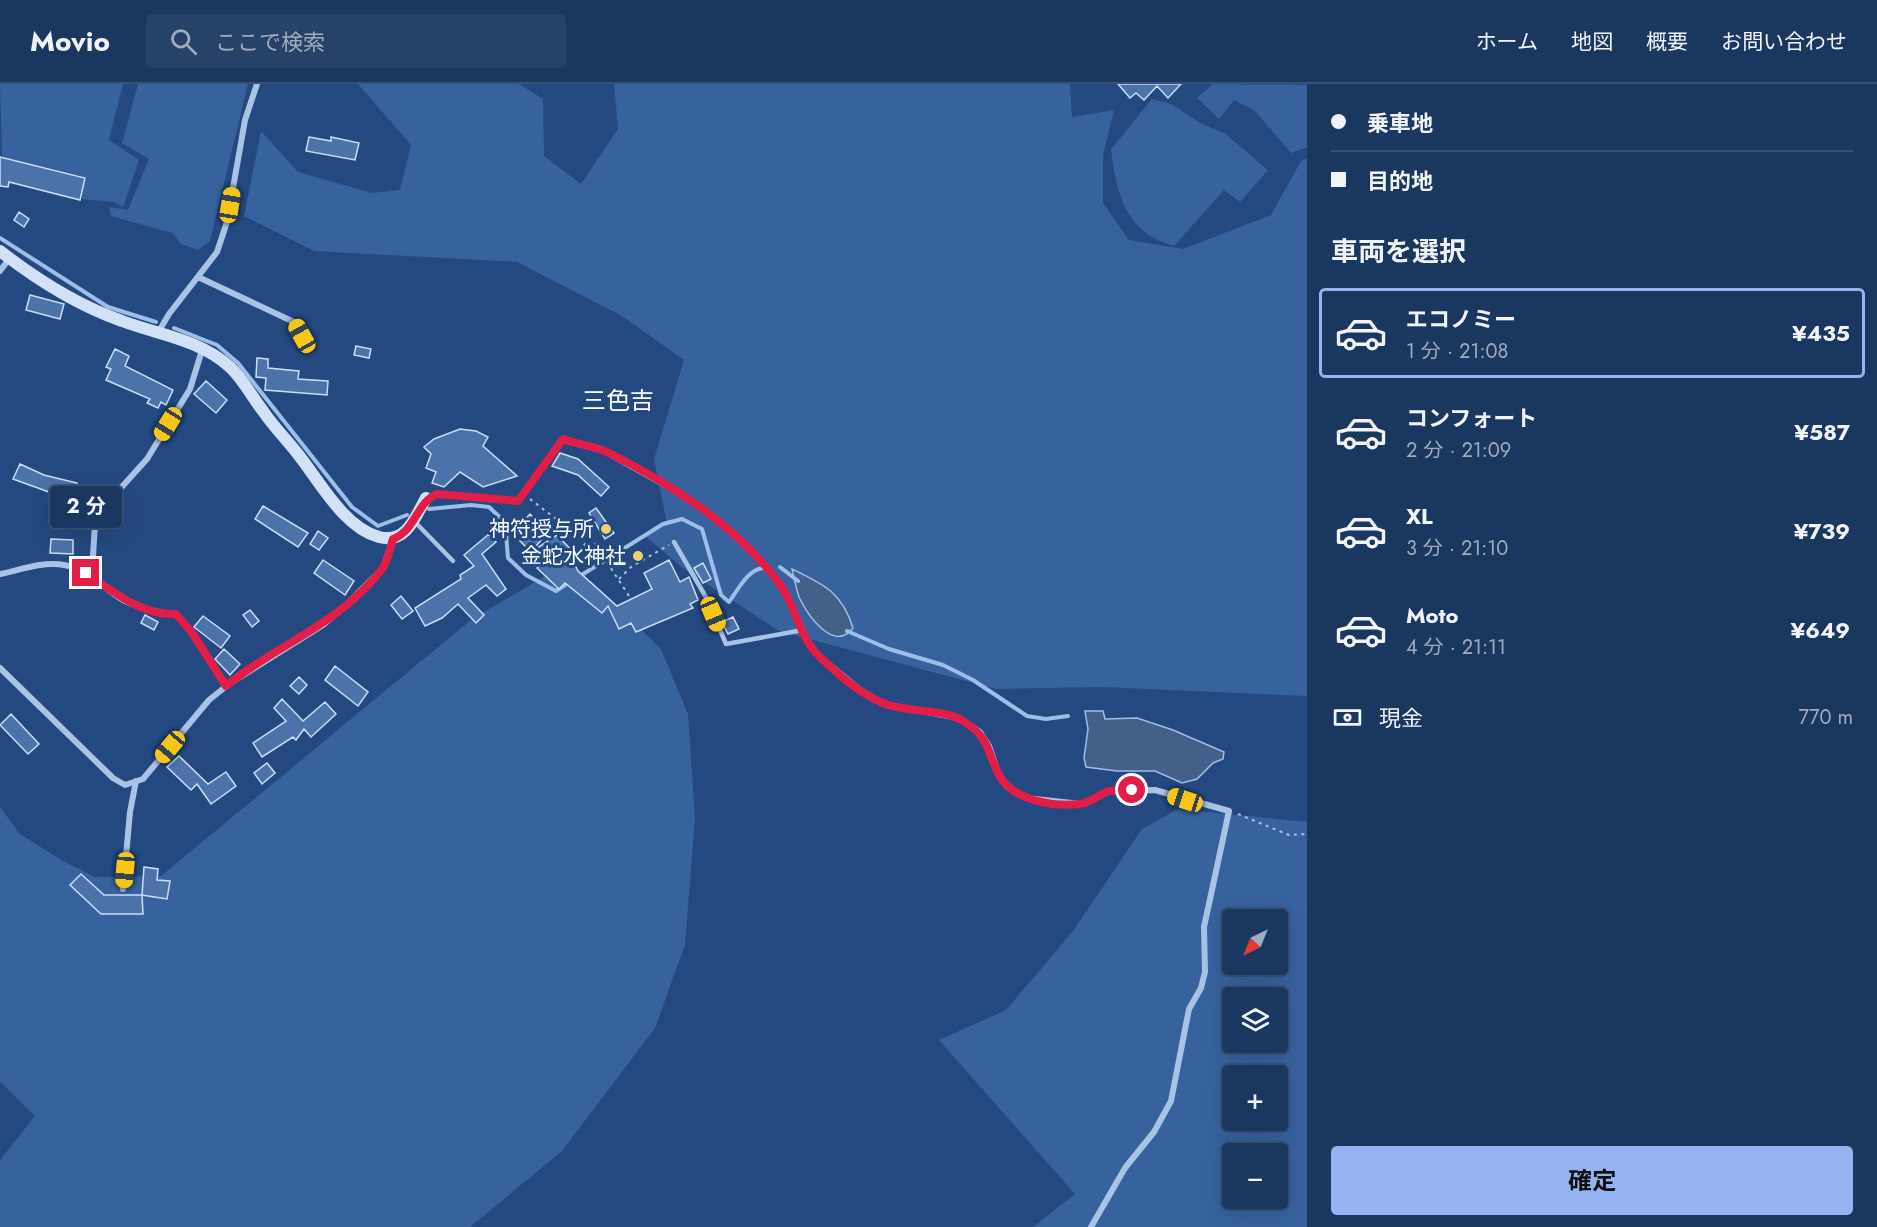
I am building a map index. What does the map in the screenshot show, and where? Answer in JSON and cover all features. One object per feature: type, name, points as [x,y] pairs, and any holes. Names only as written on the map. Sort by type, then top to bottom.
[{"type":"street","points":[[159,331],[217,252],[227,222],[240,140],[257,84]]},
{"type":"street","points":[[0,271],[5,254],[89,307],[123,322],[159,331],[203,347],[232,369],[275,428],[346,514],[363,529],[378,536],[393,539],[402,535],[414,520],[426,498],[437,494],[518,501],[563,439],[604,451],[672,489],[717,519],[766,566],[787,594],[803,630],[819,656],[858,689],[884,704],[959,718],[980,732],[989,746],[999,775],[1008,787],[1026,798],[1082,804],[1110,791],[1155,790],[1229,811],[1204,927],[1205,972],[1201,988],[1189,1009],[1171,1101],[1154,1132],[1125,1168],[1091,1227]]},
{"type":"street","points":[[198,277],[294,322],[308,350]]},
{"type":"street","points":[[86,573],[93,556],[95,524],[101,510],[147,459],[190,388],[203,347]]},
{"type":"street","points":[[0,668],[113,778],[126,785],[143,779],[208,700],[226,686],[323,626],[344,607],[383,568],[393,539]]},
{"type":"street","points":[[0,574],[41,565],[64,565],[86,573],[124,600],[168,614],[176,614],[193,634],[226,686]]},
{"type":"street","points":[[123,889],[130,812],[136,781]]},
{"type":"lane","points":[[414,520],[453,561]]},
{"type":"lane","points":[[674,542],[706,598],[726,644],[803,630]]},
{"type":"path","points":[[524,494],[560,522],[583,525],[629,596]]},
{"type":"path","points":[[578,550],[592,538]]},
{"type":"path","points":[[619,579],[631,567],[674,542]]},
{"type":"path","points":[[1229,811],[1289,835],[1307,834]]},
{"type":"shaded area","points":[[0,84],[123,84],[109,140],[139,160],[123,207],[114,202],[82,199],[83,176],[2,157]]},
{"type":"shaded area","points":[[138,84],[248,84],[210,241],[198,250],[181,244],[172,233],[111,216],[109,207],[128,210],[149,159],[122,143]]},
{"type":"shaded area","points":[[358,84],[519,84],[543,99],[544,156],[581,184],[618,129],[614,84],[1070,84],[1072,117],[1114,110],[1103,155],[1103,203],[1129,240],[1183,249],[1271,215],[1301,161],[1307,158],[1307,696],[1102,687],[996,689],[779,631],[683,568],[645,536],[667,524],[654,459],[684,360],[622,316],[517,262],[314,251],[244,216],[261,131],[298,172],[372,193],[400,190],[411,145]]},
{"type":"shaded area","points":[[1213,84],[1307,85],[1307,147],[1291,153],[1254,110],[1234,100],[1219,119],[1197,98]]},
{"type":"shaded area","points":[[1152,99],[1171,104],[1202,124],[1224,133],[1268,170],[1240,202],[1224,190],[1174,246],[1145,232],[1134,221],[1120,196],[1113,166],[1111,149]]},
{"type":"shaded area","points":[[792,569],[813,579],[837,597],[853,628],[846,635],[830,634],[815,622],[799,597]]},
{"type":"shaded area","points":[[554,571],[591,581],[661,649],[688,714],[695,818],[685,945],[655,1028],[562,1151],[470,1227],[0,1227],[0,1160],[35,1116],[0,1081],[0,807],[20,834],[63,861],[95,877],[161,876],[472,619]]},
{"type":"shaded area","points":[[1085,711],[1103,711],[1105,719],[1137,718],[1173,730],[1224,752],[1223,759],[1213,763],[1197,779],[1182,783],[1155,771],[1117,771],[1086,767],[1084,758],[1088,729]]},
{"type":"shaded area","points":[[1178,809],[1307,822],[1307,1227],[1033,1227],[1075,1194],[939,1040],[1006,1010],[1073,931],[1142,829]]},
{"type":"building","points":[[1118,84],[1181,84],[1168,98],[1157,86],[1144,100],[1136,93],[1130,98]]},
{"type":"building","points":[[309,137],[331,141],[331,137],[359,143],[355,160],[306,151]]},
{"type":"building","points":[[0,157],[85,178],[80,200],[9,182],[8,187],[0,186]]},
{"type":"building","points":[[19,212],[29,219],[24,227],[14,220]]},
{"type":"building","points":[[30,295],[64,304],[60,319],[26,310]]},
{"type":"building","points":[[356,346],[371,349],[369,358],[354,355]]},
{"type":"building","points":[[115,349],[129,356],[125,366],[173,390],[166,405],[161,402],[158,408],[147,403],[150,399],[106,380],[111,369],[106,367]]},
{"type":"building","points":[[257,358],[268,359],[268,368],[299,371],[298,379],[328,381],[327,395],[265,390],[266,378],[256,377]]},
{"type":"building","points":[[206,381],[227,400],[216,413],[194,394]]},
{"type":"building","points":[[460,429],[476,431],[488,437],[483,446],[517,476],[483,487],[460,472],[444,487],[432,483],[436,472],[426,468],[431,454],[424,447],[434,439]]},
{"type":"building","points":[[560,453],[578,459],[609,487],[601,496],[578,475],[552,466]]},
{"type":"building","points":[[20,464],[44,475],[77,483],[71,500],[13,479]]},
{"type":"building","points":[[263,506],[308,533],[298,547],[255,519]]},
{"type":"building","points":[[596,508],[614,533],[605,539],[589,513]]},
{"type":"building","points":[[530,514],[548,532],[531,552],[520,541],[525,536],[517,528]]},
{"type":"building","points":[[318,531],[328,538],[319,550],[310,544]]},
{"type":"building","points":[[489,534],[496,542],[482,554],[506,589],[497,596],[486,585],[468,598],[484,615],[476,623],[458,604],[442,618],[425,626],[415,608],[461,579],[460,575],[474,566],[464,555]]},
{"type":"building","points":[[557,535],[580,559],[575,565],[578,571],[617,606],[652,589],[644,573],[669,560],[680,582],[689,577],[698,600],[690,604],[693,608],[636,632],[631,623],[619,629],[608,606],[602,613],[565,583],[559,589],[537,568],[542,563],[531,552]]},
{"type":"building","points":[[51,539],[73,540],[73,554],[50,553]]},
{"type":"building","points":[[323,560],[354,581],[345,595],[314,573]]},
{"type":"building","points":[[703,563],[711,579],[703,583],[694,568]]},
{"type":"building","points":[[401,596],[413,611],[402,619],[391,605]]},
{"type":"building","points":[[250,610],[259,621],[252,627],[243,615]]},
{"type":"building","points":[[145,615],[158,622],[154,630],[141,623]]},
{"type":"building","points":[[203,616],[230,636],[221,648],[194,627]]},
{"type":"building","points":[[733,617],[739,629],[728,634],[722,622]]},
{"type":"building","points":[[224,649],[240,664],[230,675],[215,659]]},
{"type":"building","points":[[335,666],[368,692],[358,706],[325,680]]},
{"type":"building","points":[[299,677],[307,685],[299,694],[290,686]]},
{"type":"building","points":[[282,699],[303,721],[325,702],[336,714],[311,737],[304,729],[296,740],[293,737],[262,757],[253,743],[286,721],[274,708]]},
{"type":"building","points":[[11,714],[39,744],[28,754],[0,725]]},
{"type":"building","points":[[179,756],[208,784],[226,772],[236,786],[211,804],[197,784],[191,790],[167,767]]},
{"type":"building","points":[[267,763],[275,773],[262,784],[254,773]]},
{"type":"building","points":[[144,867],[158,869],[157,880],[170,881],[167,899],[142,895]]},
{"type":"building","points":[[81,874],[104,895],[142,895],[143,914],[101,914],[70,885]]},
{"type":"waterway","points":[[0,238],[108,307],[156,322]]},
{"type":"waterway","points":[[174,328],[217,345],[238,363],[352,507],[378,526],[407,515]]},
{"type":"waterway","points":[[429,509],[471,505],[489,507],[505,522],[508,558],[526,575],[556,591],[571,581]]},
{"type":"waterway","points":[[580,576],[663,524],[682,519],[702,529],[721,595],[729,602],[748,576],[763,568]]},
{"type":"waterway","points":[[780,567],[798,581]]},
{"type":"waterway","points":[[847,631],[889,649],[943,665],[973,680],[1027,716],[1046,719],[1068,716]]},
{"type":"place","name":"神符授与所","points":[[606,529]]},
{"type":"place","name":"金蛇水神社","points":[[638,556]]},
{"type":"district","name":"三色吉","points":[[618,401]]},
{"type":"route","points":[[86,573],[124,600],[168,614],[176,614],[193,634],[226,686],[323,626],[344,607],[383,568],[393,539],[402,535],[410,527],[426,498],[437,494],[473,495],[518,501],[563,439],[604,451],[672,489],[717,519],[766,566],[787,594],[807,640],[819,656],[858,689],[884,704],[959,718],[980,732],[989,746],[999,775],[1008,787],[1026,798],[1082,804],[1110,791],[1132,790]]}]
